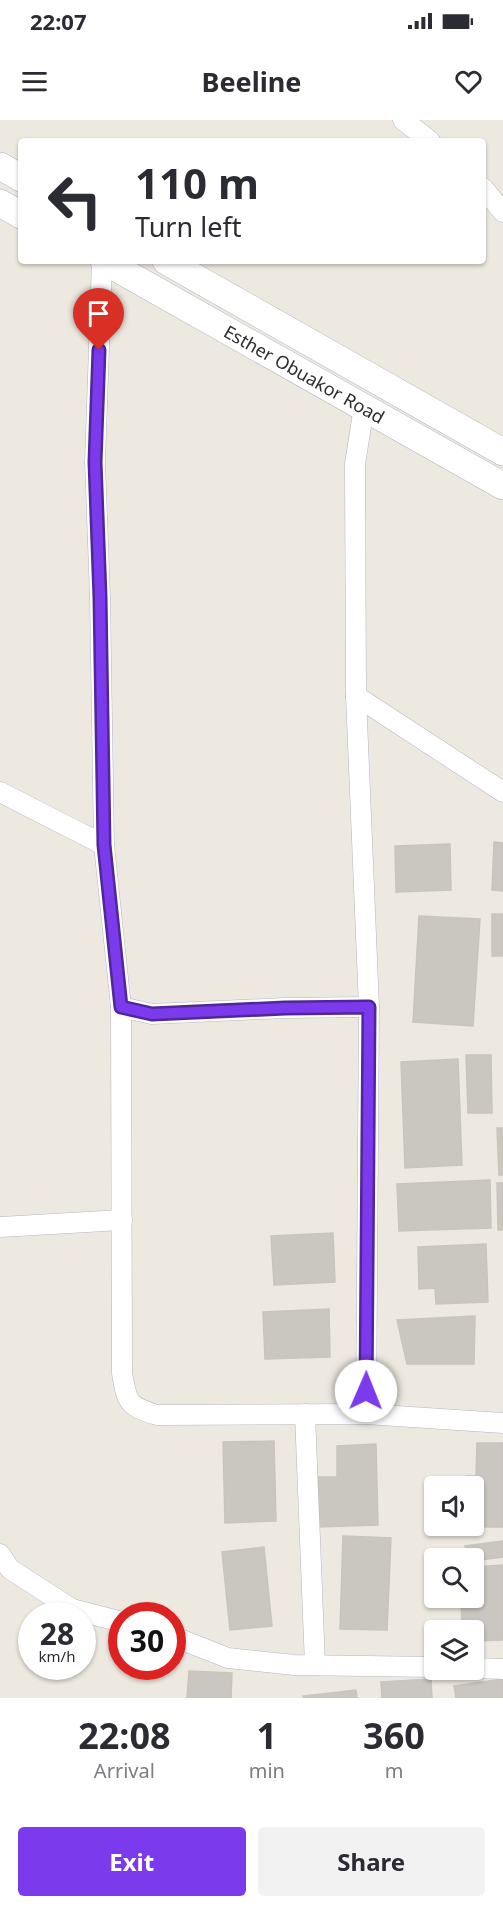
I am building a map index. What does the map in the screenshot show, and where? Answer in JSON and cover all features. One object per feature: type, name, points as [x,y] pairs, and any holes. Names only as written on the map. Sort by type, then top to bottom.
[{"type":"street","points":[[403,120],[426,138]]},
{"type":"street","points":[[0,166],[18,176]]},
{"type":"street","points":[[486,192],[503,212]]},
{"type":"street","points":[[0,203],[18,213]]},
{"type":"street","points":[[103,264],[95,462],[100,597],[104,845],[121,1007],[122,1373],[126,1396],[137,1409],[157,1415],[366,1414],[503,1423]]},
{"type":"street","name":"Esther Obuakor Road","points":[[108,264],[503,486]]},
{"type":"street","name":"Esther Obuakor Road","points":[[171,264],[503,452]]},
{"type":"street","points":[[364,407],[356,464],[356,696],[369,1007],[366,1414]]},
{"type":"street","points":[[356,696],[503,792]]},
{"type":"street","points":[[0,792],[104,845]]},
{"type":"street","points":[[121,1007],[152,1014],[369,1007]]},
{"type":"street","points":[[0,1227],[122,1220]]},
{"type":"street","points":[[304,1414],[315,1665]]},
{"type":"street","points":[[0,1554],[10,1569],[72,1609],[108,1618]]},
{"type":"street","points":[[186,1642],[228,1658],[315,1665],[424,1667]]},
{"type":"street","points":[[484,1668],[503,1669]]},
{"type":"building","points":[[494,842],[503,843],[503,891],[492,890]]},
{"type":"building","points":[[450,844],[451,890],[396,892],[395,846]]},
{"type":"building","points":[[492,914],[503,914],[503,956],[492,956]]},
{"type":"building","points":[[419,916],[480,919],[473,1026],[413,1022]]},
{"type":"building","points":[[466,1055],[491,1055],[492,1113],[468,1113]]},
{"type":"building","points":[[458,1059],[462,1165],[405,1168],[401,1062]]},
{"type":"building","points":[[497,1128],[503,1128],[503,1175],[499,1175]]},
{"type":"building","points":[[490,1180],[491,1228],[399,1231],[397,1184]]},
{"type":"building","points":[[497,1183],[503,1183],[503,1230],[498,1230]]},
{"type":"building","points":[[333,1233],[335,1282],[274,1285],[271,1236]]},
{"type":"building","points":[[486,1244],[488,1302],[436,1304],[435,1288],[419,1289],[418,1247]]},
{"type":"building","points":[[329,1309],[330,1357],[265,1359],[263,1312]]},
{"type":"building","points":[[475,1316],[474,1364],[407,1364],[397,1320]]},
{"type":"building","points":[[274,1441],[276,1521],[225,1523],[223,1442]]},
{"type":"building","points":[[477,1443],[503,1443],[503,1527],[484,1527],[484,1476],[476,1476]]},
{"type":"building","points":[[376,1444],[378,1525],[318,1527],[316,1477],[337,1477],[337,1446]]},
{"type":"building","points":[[343,1536],[391,1538],[387,1630],[340,1629]]},
{"type":"building","points":[[503,1541],[503,1557],[484,1560],[484,1548],[465,1548],[465,1546]]},
{"type":"building","points":[[264,1547],[272,1626],[230,1630],[222,1552]]},
{"type":"building","points":[[503,1565],[503,1640],[484,1641],[484,1620],[462,1620],[461,1608],[484,1608],[484,1566]]},
{"type":"building","points":[[189,1671],[232,1673],[231,1698],[187,1698]]},
{"type":"building","points":[[503,1679],[503,1698],[456,1698],[454,1686]]},
{"type":"building","points":[[431,1680],[432,1698],[382,1698],[381,1682]]},
{"type":"building","points":[[356,1690],[357,1698],[304,1698],[303,1696]]},
{"type":"route","points":[[99,350],[95,462],[100,597],[104,845],[121,1007],[152,1014],[369,1007],[366,1391]]}]
